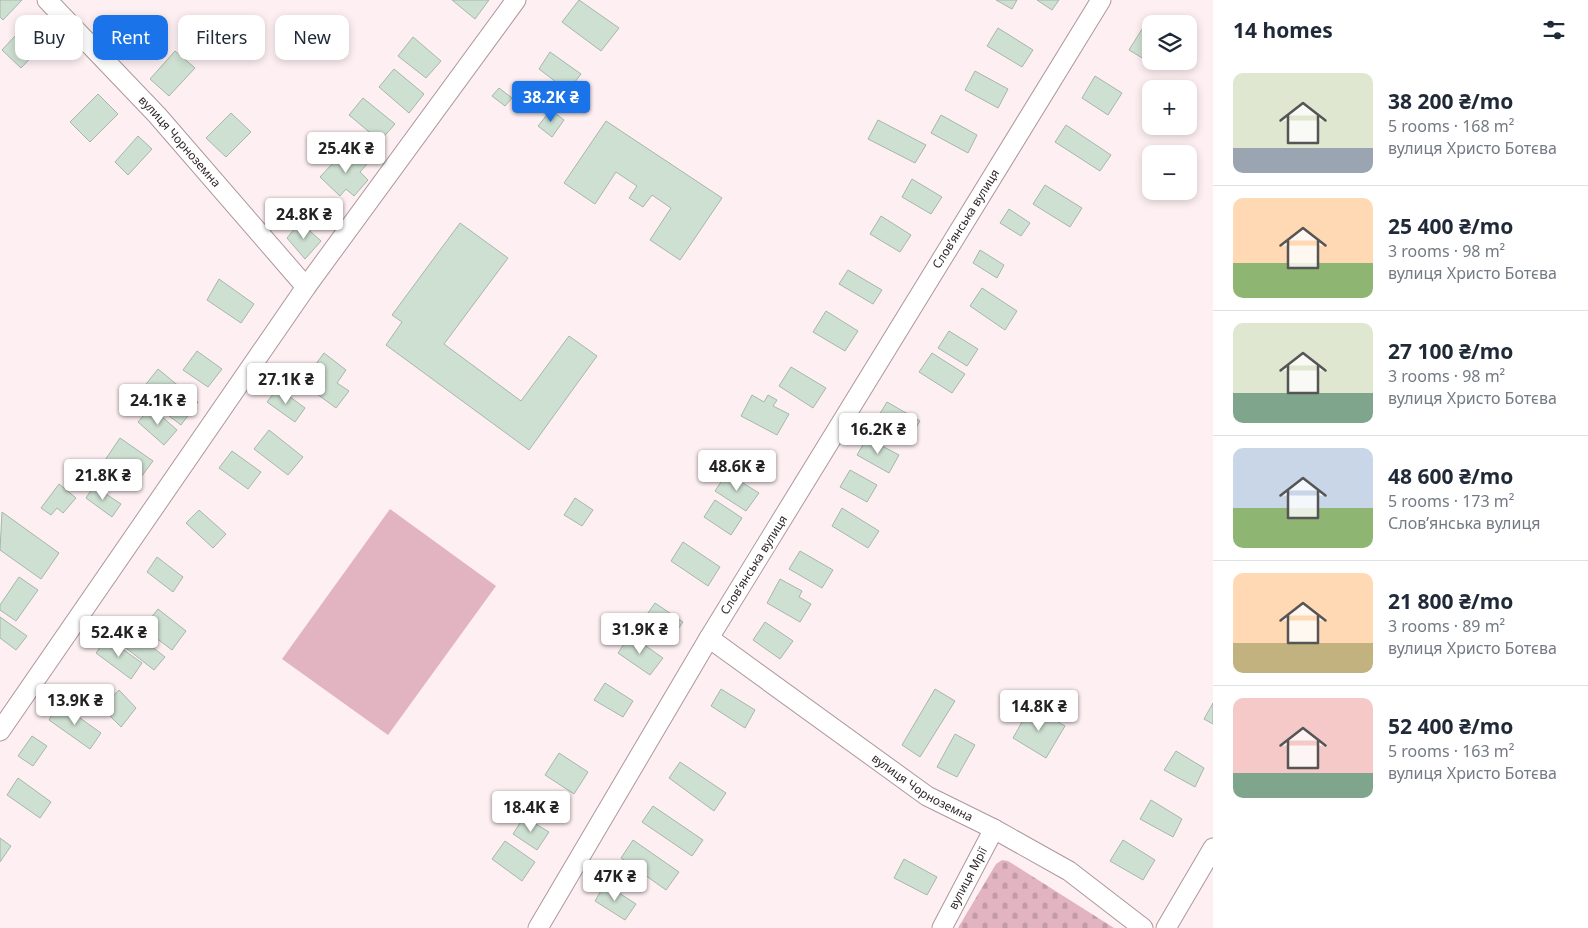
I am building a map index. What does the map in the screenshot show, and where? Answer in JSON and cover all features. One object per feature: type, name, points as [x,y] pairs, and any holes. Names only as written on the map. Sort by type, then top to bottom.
[{"type":"street","name":"вулиця Чорноземна","points":[[47,0],[157,115],[306,287]]},
{"type":"street","points":[[0,731],[306,287],[516,0]]},
{"type":"street","name":"Словʼянська вулиця","points":[[538,928],[709,638],[1101,0]]},
{"type":"street","name":"вулиця Чорноземна","points":[[709,638],[927,796],[994,829],[1068,871],[1143,928]]},
{"type":"street","name":"вулиця Мрії","points":[[942,928],[994,829]]},
{"type":"street","points":[[1166,928],[1213,848]]},
{"type":"green space","points":[[390,509],[496,586],[388,735],[282,659]]},
{"type":"green space","points":[[1002,860],[1008,861],[1114,928],[958,928],[996,864]]},
{"type":"building","points":[[0,0],[22,0],[3,20],[0,17]]},
{"type":"building","points":[[452,0],[489,0],[475,19]]},
{"type":"building","points":[[579,0],[619,28],[601,51],[562,22]]},
{"type":"building","points":[[996,0],[1017,0],[1012,9]]},
{"type":"building","points":[[1037,0],[1059,0],[1052,10]]},
{"type":"building","points":[[998,28],[1033,50],[1022,67],[987,46]]},
{"type":"building","points":[[1142,29],[1142,58],[1129,50]]},
{"type":"building","points":[[15,36],[15,60],[29,60],[21,68],[2,50]]},
{"type":"building","points":[[413,37],[441,61],[426,78],[398,56]]},
{"type":"building","points":[[175,51],[178,54],[178,60],[186,60],[195,68],[169,96],[150,79]]},
{"type":"building","points":[[550,52],[581,74],[568,91],[539,69]]},
{"type":"building","points":[[394,69],[424,94],[409,113],[379,87]]},
{"type":"building","points":[[975,71],[1008,89],[998,108],[965,90]]},
{"type":"building","points":[[1095,76],[1122,93],[1108,115],[1082,98]]},
{"type":"building","points":[[499,88],[512,98],[505,106],[492,96]]},
{"type":"building","points":[[98,94],[118,114],[90,142],[70,122]]},
{"type":"building","points":[[363,98],[395,124],[380,141],[349,115]]},
{"type":"building","points":[[551,110],[564,120],[552,137],[538,126]]},
{"type":"building","points":[[231,113],[251,132],[226,157],[206,138]]},
{"type":"building","points":[[941,115],[977,135],[968,153],[931,133]]},
{"type":"building","points":[[878,120],[926,145],[915,163],[868,139]]},
{"type":"building","points":[[606,121],[722,198],[680,260],[650,240],[671,208],[652,195],[643,207],[629,198],[637,186],[616,172],[595,204],[564,183]]},
{"type":"building","points":[[1066,125],[1111,155],[1100,171],[1055,142]]},
{"type":"building","points":[[138,136],[152,149],[128,175],[115,162]]},
{"type":"building","points":[[347,148],[367,164],[360,172],[368,180],[354,196],[346,189],[340,196],[320,177]]},
{"type":"building","points":[[912,179],[942,197],[931,214],[902,197]]},
{"type":"building","points":[[1045,185],[1082,208],[1070,227],[1033,204]]},
{"type":"building","points":[[1009,209],[1030,223],[1021,236],[1000,223]]},
{"type":"building","points":[[881,216],[911,235],[900,252],[870,234]]},
{"type":"building","points":[[300,222],[321,241],[305,259],[287,238]]},
{"type":"building","points":[[460,223],[508,258],[444,344],[521,401],[569,336],[597,356],[529,450],[386,345],[402,322],[392,315]]},
{"type":"building","points":[[980,250],[1004,265],[997,278],[973,263]]},
{"type":"building","points":[[848,270],[882,290],[873,304],[839,284]]},
{"type":"building","points":[[219,279],[254,304],[241,323],[207,300]]},
{"type":"building","points":[[982,288],[1017,311],[1005,330],[970,306]]},
{"type":"building","points":[[826,311],[858,331],[845,351],[813,332]]},
{"type":"building","points":[[949,331],[978,349],[967,366],[938,348]]},
{"type":"building","points":[[197,351],[222,369],[208,387],[183,370]]},
{"type":"building","points":[[324,353],[346,370],[337,383],[349,391],[336,408],[302,383]]},
{"type":"building","points":[[932,353],[965,374],[952,393],[919,372]]},
{"type":"building","points":[[791,367],[826,388],[813,408],[779,386]]},
{"type":"building","points":[[158,369],[198,402],[181,425],[139,393]]},
{"type":"building","points":[[278,388],[305,408],[295,422],[267,402]]},
{"type":"building","points":[[752,395],[764,402],[768,395],[777,400],[773,406],[789,414],[777,435],[741,416]]},
{"type":"building","points":[[887,402],[920,421],[909,439],[876,420]]},
{"type":"building","points":[[151,407],[177,430],[164,445],[138,422]]},
{"type":"building","points":[[269,430],[303,457],[288,475],[254,449]]},
{"type":"building","points":[[120,438],[153,461],[135,485],[103,463]]},
{"type":"building","points":[[867,438],[899,455],[889,473],[857,455]]},
{"type":"building","points":[[232,451],[261,472],[248,489],[219,468]]},
{"type":"building","points":[[850,470],[877,485],[867,502],[840,487]]},
{"type":"building","points":[[727,473],[759,493],[746,511],[715,491]]},
{"type":"building","points":[[59,484],[76,498],[63,513],[57,508],[51,515],[41,508]]},
{"type":"building","points":[[94,486],[121,504],[112,517],[86,498]]},
{"type":"building","points":[[575,498],[593,510],[582,526],[564,515]]},
{"type":"building","points":[[715,500],[742,518],[731,535],[704,517]]},
{"type":"building","points":[[842,508],[879,531],[868,548],[832,526]]},
{"type":"building","points":[[199,510],[226,534],[213,548],[186,523]]},
{"type":"building","points":[[2,512],[59,553],[41,579],[0,550]]},
{"type":"building","points":[[683,542],[720,567],[708,586],[671,561]]},
{"type":"building","points":[[800,551],[833,570],[822,588],[789,569]]},
{"type":"building","points":[[157,557],[183,577],[173,592],[147,572]]},
{"type":"building","points":[[19,577],[38,590],[16,621],[0,610],[0,605]]},
{"type":"building","points":[[780,579],[802,591],[799,597],[811,604],[800,622],[767,603]]},
{"type":"building","points":[[655,603],[683,622],[671,639],[643,620]]},
{"type":"building","points":[[158,609],[186,631],[172,650],[143,628]]},
{"type":"building","points":[[0,617],[27,636],[16,650],[0,638]]},
{"type":"building","points":[[765,622],[793,641],[780,659],[753,640]]},
{"type":"building","points":[[137,635],[165,657],[154,670],[126,648]]},
{"type":"building","points":[[630,635],[663,658],[650,675],[618,653]]},
{"type":"building","points":[[107,638],[142,663],[131,679],[96,653]]},
{"type":"building","points":[[605,683],[633,701],[623,717],[594,700]]},
{"type":"building","points":[[721,689],[755,710],[745,728],[711,706]]},
{"type":"building","points":[[935,689],[955,701],[920,757],[902,745]]},
{"type":"building","points":[[119,690],[136,708],[121,727],[102,708]]},
{"type":"building","points":[[59,703],[101,733],[90,749],[49,720]]},
{"type":"building","points":[[1213,703],[1213,724],[1204,719]]},
{"type":"building","points":[[1031,706],[1065,726],[1046,758],[1013,738]]},
{"type":"building","points":[[955,734],[975,745],[957,777],[937,767]]},
{"type":"building","points":[[32,736],[47,746],[33,766],[18,756]]},
{"type":"building","points":[[1176,751],[1204,768],[1195,787],[1164,770]]},
{"type":"building","points":[[559,753],[588,772],[574,794],[545,775]]},
{"type":"building","points":[[680,762],[726,793],[714,811],[669,778]]},
{"type":"building","points":[[18,778],[51,802],[40,818],[7,795]]},
{"type":"building","points":[[1151,800],[1182,819],[1173,837],[1140,819]]},
{"type":"building","points":[[653,806],[703,840],[692,856],[642,822]]},
{"type":"building","points":[[524,817],[549,832],[537,850],[513,834]]},
{"type":"building","points":[[0,838],[11,846],[0,862]]},
{"type":"building","points":[[633,840],[679,872],[666,890],[621,858]]},
{"type":"building","points":[[1123,840],[1155,860],[1143,880],[1110,861]]},
{"type":"building","points":[[505,841],[535,862],[522,881],[492,859]]},
{"type":"building","points":[[904,859],[937,877],[927,895],[894,878]]},
{"type":"building","points":[[605,884],[636,904],[625,920],[595,901]]}]
